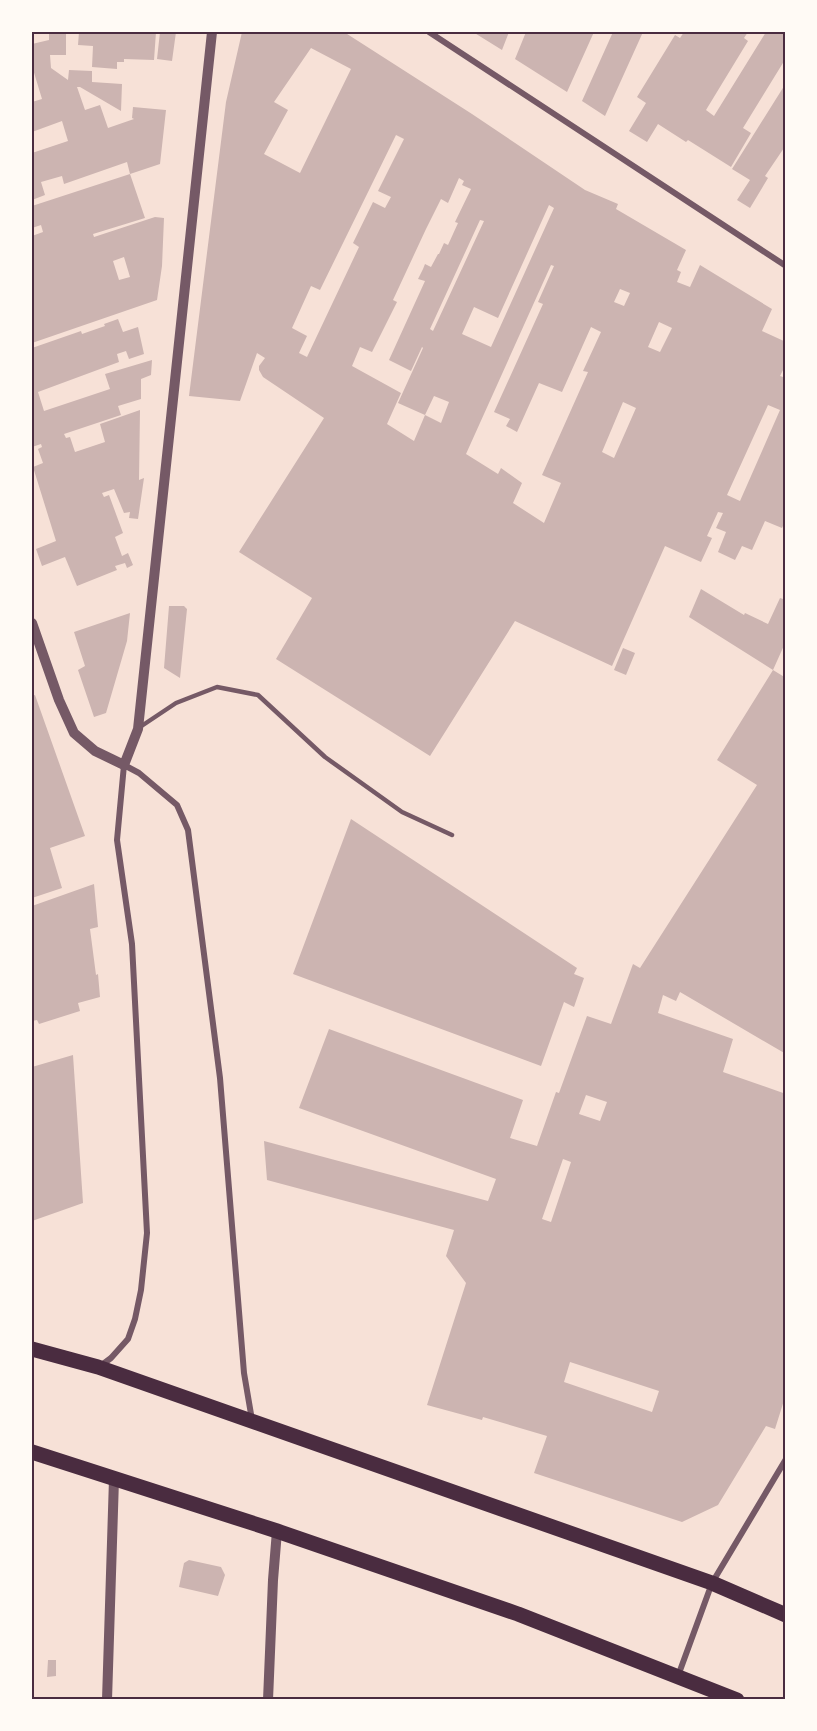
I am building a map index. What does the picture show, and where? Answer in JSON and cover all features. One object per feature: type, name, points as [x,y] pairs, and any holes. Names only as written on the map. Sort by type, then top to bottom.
[{"type":"main road","points":[[32,1349],[98,1367],[712,1583],[786,1615]]},
{"type":"main road","points":[[32,1452],[277,1531],[534,1620],[737,1700]]},
{"type":"street","points":[[98,1367],[111,1358],[128,1339],[141,1290],[147,1233],[132,944],[117,840],[124,765],[138,729],[212,32]]},
{"type":"street","points":[[429,32],[786,266]]},
{"type":"street","points":[[32,623],[59,700],[74,733],[95,751],[139,773],[177,805],[188,830],[220,1078],[244,1372],[252,1422]]},
{"type":"street","points":[[678,1676],[712,1583],[786,1459]]},
{"type":"street","points":[[107,1700],[114,1479]]},
{"type":"street","points":[[268,1700],[277,1531]]},
{"type":"lane","points":[[138,729],[176,703],[217,687],[258,694],[325,757],[402,812],[452,835]]},
{"type":"building","points":[[49,32],[66,32],[66,55],[50,55],[51,68],[68,80],[69,70],[92,71],[92,82],[122,84],[121,111],[77,87],[85,110],[100,105],[108,128],[134,119],[132,118],[133,107],[166,110],[160,164],[130,174],[127,162],[64,184],[62,176],[41,182],[45,195],[32,200],[32,153],[68,141],[62,121],[32,132],[32,102],[42,99],[32,66],[32,44],[49,40]]},
{"type":"building","points":[[79,32],[156,32],[154,60],[124,59],[124,62],[117,62],[117,69],[92,67],[93,46],[78,45]]},
{"type":"building","points":[[160,32],[176,32],[172,61],[157,59]]},
{"type":"building","points":[[242,32],[344,32],[585,190],[618,204],[616,209],[686,250],[677,270],[681,272],[677,282],[690,287],[700,265],[772,309],[762,331],[786,342],[786,364],[780,376],[786,378],[786,520],[782,528],[765,521],[752,550],[742,546],[735,560],[718,552],[726,532],[716,528],[723,513],[718,512],[707,536],[712,538],[701,562],[665,546],[612,666],[515,621],[430,756],[276,659],[312,598],[239,552],[324,418],[263,377],[259,366],[265,358],[257,353],[240,401],[189,396],[226,102]],"holes":[[[311,48],[351,69],[300,173],[264,154],[288,110],[274,102]],[[396,135],[404,139],[378,191],[391,197],[385,208],[373,202],[353,243],[359,247],[307,357],[299,353],[307,336],[292,328],[311,286],[320,290]],[[459,178],[464,181],[462,185],[471,189],[455,222],[458,223],[448,245],[444,243],[431,267],[425,264],[418,279],[425,281],[389,360],[411,371],[423,348],[398,403],[425,415],[414,441],[387,424],[401,393],[352,366],[360,347],[372,352],[397,302],[393,300],[426,229],[441,199],[448,203]],[[549,205],[554,208],[491,347],[462,334],[474,307],[498,318]],[[480,220],[484,221],[433,331],[430,329]],[[551,265],[554,266],[538,302],[543,304],[494,412],[510,419],[506,426],[517,432],[539,383],[562,392],[591,327],[601,332],[583,371],[588,372],[542,475],[561,483],[544,523],[513,503],[522,483],[501,468],[498,474],[466,454]],[[620,289],[630,293],[624,306],[614,302]],[[659,322],[672,328],[660,352],[648,347]],[[434,396],[449,402],[441,423],[425,415]],[[623,402],[636,408],[614,458],[602,452]],[[768,405],[780,410],[740,501],[727,495]]]},
{"type":"building","points":[[473,32],[509,32],[502,50]]},
{"type":"building","points":[[526,32],[594,32],[567,92],[515,59]]},
{"type":"building","points":[[613,32],[643,32],[605,116],[582,101]]},
{"type":"building","points":[[684,32],[748,32],[744,38],[748,41],[706,110],[714,116],[766,32],[786,32],[786,58],[743,128],[751,133],[731,167],[658,124],[647,142],[629,131],[646,103],[637,97],[675,35],[680,38]]},
{"type":"building","points":[[786,83],[786,129],[783,132],[786,134],[786,145],[765,176],[768,178],[750,208],[737,200],[750,180],[732,169]]},
{"type":"building","points":[[130,174],[145,218],[93,234],[94,237],[155,217],[164,218],[162,266],[157,300],[32,343],[32,236],[43,232],[41,225],[32,228],[32,206]],"holes":[[[124,257],[130,277],[119,280],[113,261]]]},
{"type":"building","points":[[118,319],[123,332],[138,327],[144,354],[129,359],[126,351],[117,354],[119,362],[38,392],[44,411],[110,389],[105,374],[152,360],[151,375],[141,379],[141,399],[118,406],[121,415],[64,434],[66,438],[70,437],[75,452],[105,442],[100,424],[140,410],[139,480],[144,478],[138,519],[129,518],[130,512],[124,513],[114,489],[102,493],[104,497],[109,495],[123,533],[115,537],[122,556],[128,553],[133,565],[127,568],[125,563],[115,566],[117,570],[77,586],[65,557],[42,566],[36,549],[56,541],[33,467],[43,463],[38,449],[42,447],[41,444],[32,447],[32,348],[81,331],[82,334]]},
{"type":"building","points":[[701,589],[744,615],[745,613],[768,624],[780,598],[786,600],[786,641],[773,670],[689,617]]},
{"type":"building","points":[[169,606],[184,606],[187,609],[180,678],[164,668]]},
{"type":"building","points":[[130,613],[127,641],[106,713],[94,717],[78,670],[85,666],[74,632]]},
{"type":"building","points":[[623,648],[635,653],[626,675],[614,670]]},
{"type":"building","points":[[773,670],[786,678],[786,1054],[680,992],[676,1001],[663,995],[658,1013],[733,1039],[723,1072],[786,1094],[786,1394],[775,1429],[766,1426],[718,1505],[682,1522],[534,1473],[547,1436],[483,1417],[482,1420],[427,1405],[466,1283],[446,1256],[454,1230],[267,1180],[264,1141],[488,1201],[496,1179],[299,1108],[329,1029],[523,1100],[510,1138],[537,1146],[587,1016],[611,1024],[633,964],[640,968],[757,785],[717,760]],"holes":[[[586,1095],[607,1102],[600,1121],[579,1114]],[[563,1159],[571,1162],[551,1222],[542,1219]],[[570,1362],[659,1391],[652,1412],[564,1382]]]},
{"type":"building","points":[[35,695],[85,836],[50,848],[62,888],[32,898],[32,696]]},
{"type":"building","points":[[351,819],[577,968],[574,974],[584,978],[574,1007],[564,1002],[541,1066],[293,974]]},
{"type":"building","points":[[94,884],[98,927],[90,929],[100,997],[78,1003],[80,1011],[39,1024],[37,1020],[32,1021],[32,906]]},
{"type":"building","points":[[73,1055],[83,1203],[32,1221],[32,1067]]},
{"type":"building","points":[[189,1560],[221,1567],[225,1575],[218,1596],[179,1587],[184,1563]]},
{"type":"building","points":[[48,1660],[56,1660],[56,1676],[47,1677]]}]
